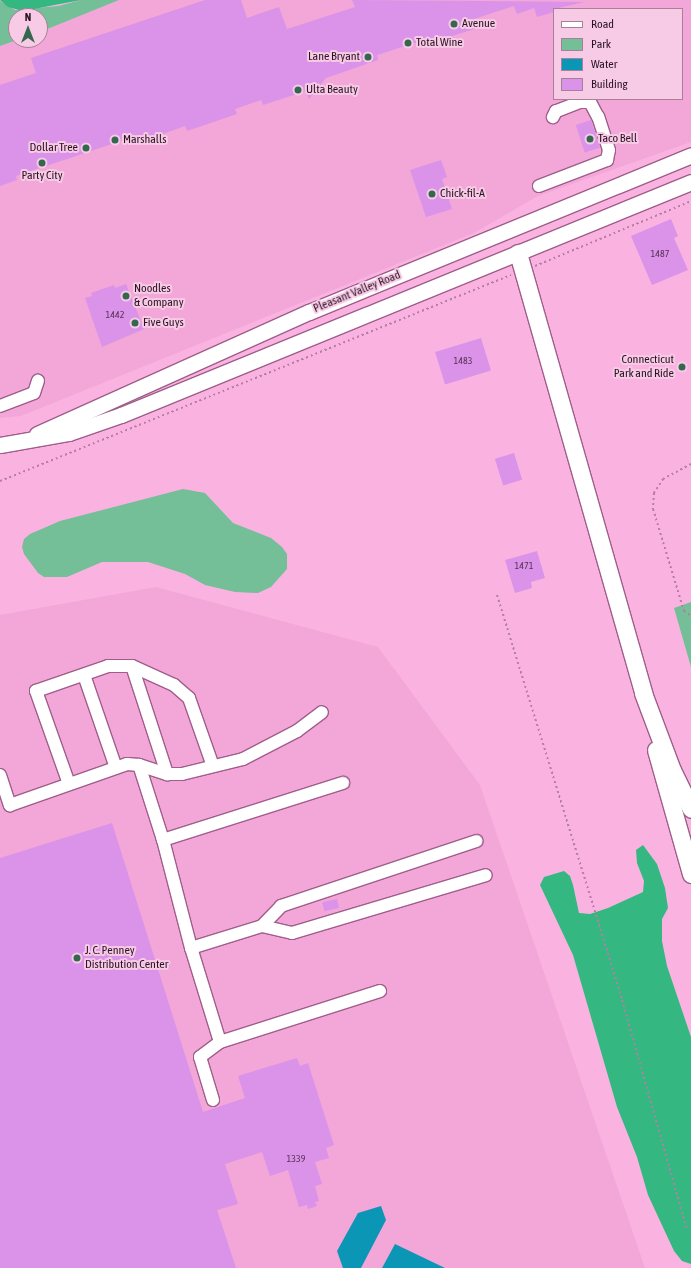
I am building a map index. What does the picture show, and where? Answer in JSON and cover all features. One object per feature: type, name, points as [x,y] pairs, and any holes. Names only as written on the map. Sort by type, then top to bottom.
[{"type":"highway","points":[[518,253],[649,712],[662,778],[691,874]]},
{"type":"highway","points":[[649,712],[691,809]]},
{"type":"main road","name":"Pleasant Valley Road","points":[[27,439],[63,420],[288,321],[691,155]]},
{"type":"main road","name":"Pleasant Valley Road","points":[[0,445],[27,439],[69,433],[121,415],[691,182]]},
{"type":"main road","points":[[510,230],[518,253]]},
{"type":"main road","points":[[288,321],[297,343]]},
{"type":"main road","points":[[272,328],[281,350]]},
{"type":"lane","points":[[539,186],[607,160],[609,150],[598,117],[590,102],[580,102],[556,111],[553,117]]},
{"type":"lane","points":[[0,406],[34,393],[38,381]]},
{"type":"lane","points":[[69,784],[36,691],[108,666],[132,666],[174,685],[189,698],[213,766]]},
{"type":"lane","points":[[132,666],[167,774]]},
{"type":"lane","points":[[84,675],[116,768]]},
{"type":"lane","points":[[0,775],[5,807],[127,764],[139,765],[167,774],[182,774],[243,759],[297,731],[322,712]]},
{"type":"lane","points":[[139,765],[163,840],[191,948],[220,1042]]},
{"type":"lane","points":[[163,840],[343,783]]},
{"type":"lane","points":[[191,948],[262,926],[281,906],[476,842]]},
{"type":"lane","points":[[262,926],[292,933],[486,875]]},
{"type":"lane","points":[[213,1100],[200,1057],[220,1042],[380,991]]},
{"type":"path","points":[[551,259],[691,201]]},
{"type":"path","points":[[0,481],[490,284]]},
{"type":"path","points":[[691,464],[663,479],[654,493],[653,509],[684,611],[691,616]]},
{"type":"path","points":[[497,595],[622,1000],[687,1230]]},
{"type":"shaded area","points":[[119,0],[691,0],[691,142],[538,196],[474,233],[21,416],[0,418],[0,46],[8,43],[8,48],[48,48],[48,29]]},
{"type":"shaded area","points":[[156,587],[378,647],[480,785],[645,1268],[0,1268],[0,615]]},
{"type":"green space","points":[[0,0],[81,0],[39,8],[8,7]]},
{"type":"green space","points":[[81,0],[119,0],[48,29],[48,8],[36,8],[58,6]]},
{"type":"green space","points":[[0,1],[12,8],[8,8],[8,43],[0,46]]},
{"type":"green space","points":[[183,489],[205,493],[233,523],[271,538],[282,547],[287,554],[287,569],[271,587],[258,593],[235,592],[205,585],[185,574],[148,562],[102,562],[67,577],[44,577],[38,573],[24,554],[22,547],[24,539],[30,534],[60,521]]},
{"type":"green space","points":[[691,602],[691,667],[674,608]]},
{"type":"green space","points":[[643,845],[657,864],[665,888],[668,908],[662,919],[662,941],[667,966],[691,1037],[691,1264],[682,1261],[674,1251],[648,1195],[637,1157],[617,1107],[573,955],[540,885],[544,877],[564,871],[570,876],[579,913],[590,914],[608,908],[643,892],[644,881],[637,863],[636,850]]},
{"type":"water","points":[[381,1206],[386,1220],[361,1268],[343,1268],[337,1251],[358,1213]]},
{"type":"water","points":[[395,1244],[445,1268],[382,1268]]},
{"type":"building","points":[[205,0],[241,0],[247,18],[279,7],[287,29],[355,7],[352,0],[584,2],[553,8],[553,12],[537,17],[534,8],[517,14],[514,6],[474,19],[477,28],[425,45],[424,40],[377,55],[378,60],[326,78],[309,99],[306,91],[263,105],[261,100],[235,109],[237,114],[187,131],[185,126],[135,144],[133,137],[16,176],[17,180],[0,186],[0,85],[36,73],[31,58]]},
{"type":"building","name":"Taco Bell","points":[[591,120],[600,148],[585,153],[576,125]]},
{"type":"building","name":"Chick-fil-A","points":[[441,160],[447,177],[442,179],[452,209],[426,217],[410,170]]},
{"type":"building","points":[[671,219],[678,236],[674,238],[688,270],[652,285],[631,236]]},
{"type":"building","points":[[126,284],[144,329],[102,347],[85,298],[92,296],[91,293],[114,285],[115,288]]},
{"type":"building","points":[[481,338],[491,371],[445,385],[435,352]]},
{"type":"building","points":[[514,453],[522,480],[503,486],[495,459]]},
{"type":"building","points":[[537,551],[545,578],[531,582],[532,588],[515,593],[505,560]]},
{"type":"building","name":"J. C. Penney Distribution Center","points":[[112,823],[203,1112],[245,1098],[238,1076],[297,1058],[300,1066],[308,1063],[334,1145],[326,1148],[329,1158],[315,1162],[322,1184],[315,1186],[319,1201],[315,1202],[317,1206],[308,1209],[307,1205],[299,1207],[288,1170],[270,1176],[262,1152],[225,1164],[238,1204],[217,1210],[236,1268],[0,1268],[0,858]]},
{"type":"building","points":[[337,899],[339,908],[324,911],[322,902]]},
{"type":"place","name":"Avenue","points":[[454,24]]},
{"type":"place","name":"Total Wine","points":[[408,43]]},
{"type":"place","name":"Lane Bryant","points":[[368,57]]},
{"type":"place","name":"Ulta Beauty","points":[[298,90]]},
{"type":"place","name":"Taco Bell","points":[[590,139]]},
{"type":"place","name":"Marshalls","points":[[115,140]]},
{"type":"place","name":"Dollar Tree","points":[[86,148]]},
{"type":"place","name":"Party City","points":[[42,163]]},
{"type":"place","name":"Chick-fil-A","points":[[432,194]]},
{"type":"place","name":"Noodles & Company","points":[[126,296]]},
{"type":"place","name":"Five Guys","points":[[135,323]]},
{"type":"place","name":"Connecticut Park and Ride","points":[[682,367]]},
{"type":"place","name":"J. C. Penney Distribution Center","points":[[77,958]]}]
